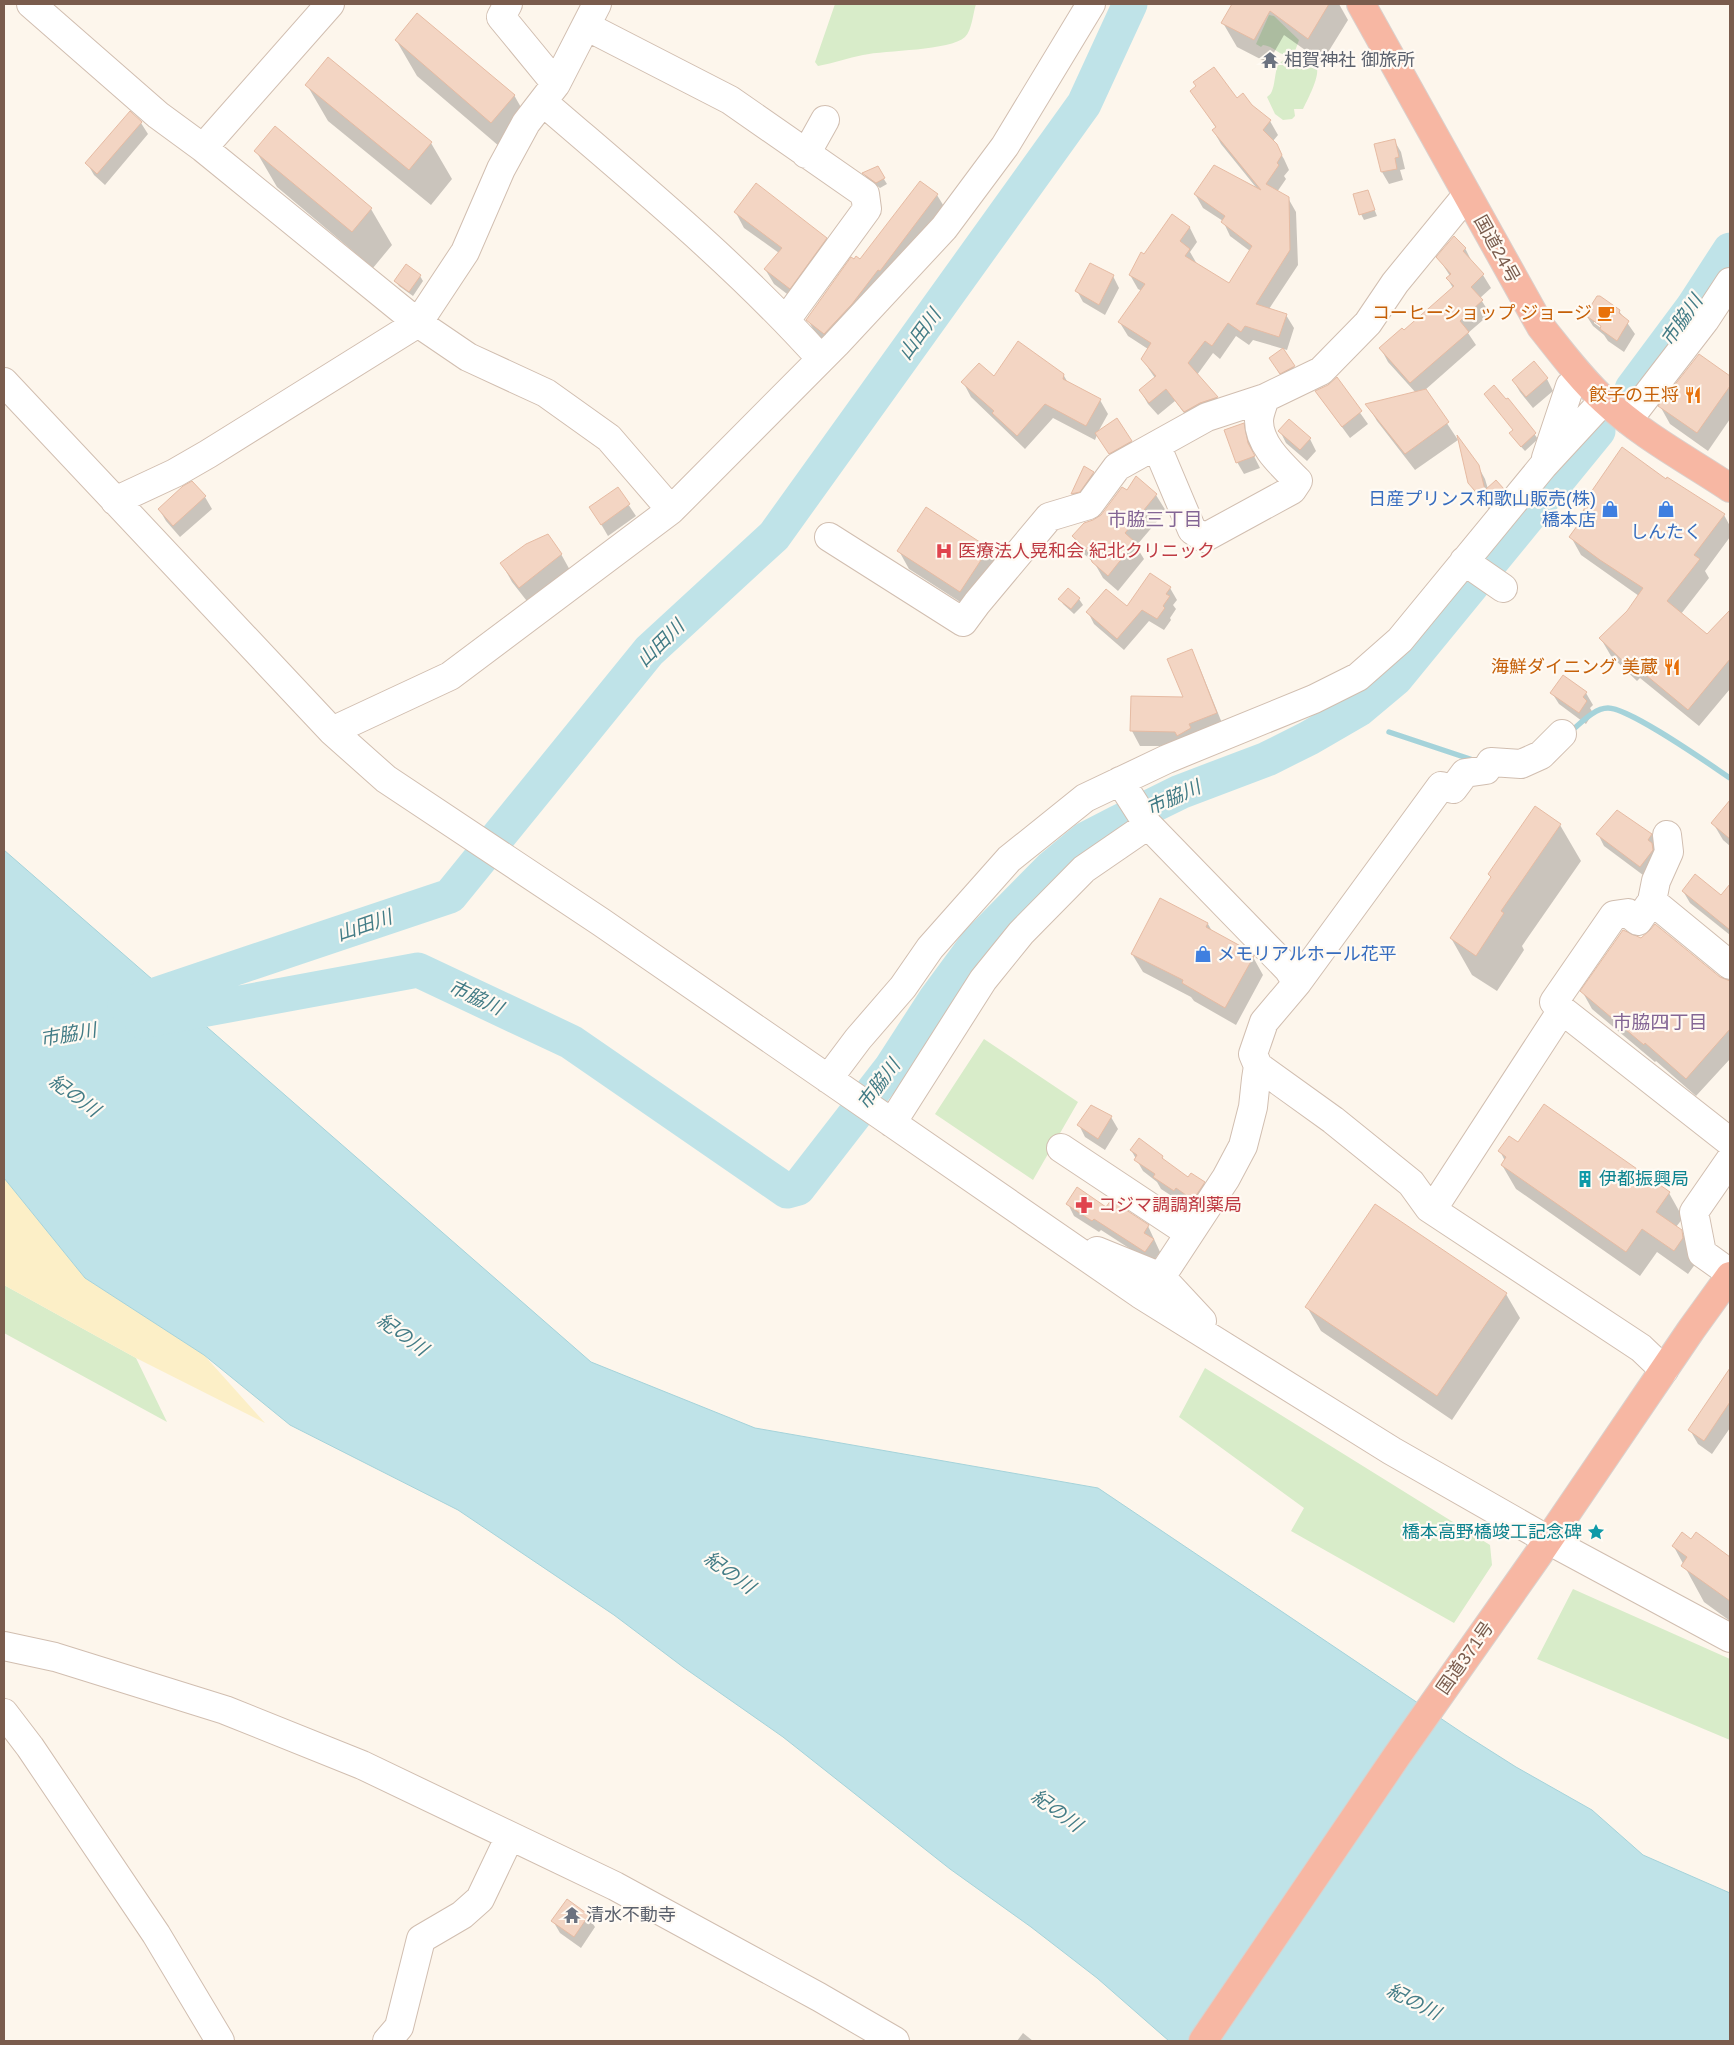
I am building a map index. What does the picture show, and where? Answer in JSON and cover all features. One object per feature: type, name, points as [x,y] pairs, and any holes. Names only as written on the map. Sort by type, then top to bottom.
[{"type":"highway","name":"国道24号","points":[[1361,4],[1540,327],[1572,366],[1604,400],[1628,420],[1730,488]]},
{"type":"highway","name":"国道371号","points":[[1202,2041],[1390,1765],[1730,1275]]},
{"type":"street","points":[[31,4],[158,115],[203,148],[418,323],[468,358],[546,393],[609,438],[671,510]]},
{"type":"street","points":[[203,148],[330,4]]},
{"type":"street","points":[[508,4],[501,17],[550,93],[655,198],[786,320],[821,359]]},
{"type":"street","points":[[332,732],[450,676],[671,510],[821,359],[953,217],[1005,146],[1091,4]]},
{"type":"street","points":[[115,500],[175,473],[208,454],[418,323],[465,252],[501,169],[526,123],[550,93],[592,15],[730,100],[865,194],[867,209],[786,320]]},
{"type":"street","points":[[806,154],[825,120]]},
{"type":"street","points":[[829,537],[963,622],[1049,517],[1089,505],[1117,468],[1207,417],[1265,398],[1321,371],[1368,323],[1402,275],[1467,195]]},
{"type":"street","points":[[1628,420],[1705,320],[1730,282]]},
{"type":"street","points":[[4,382],[332,732],[386,778],[601,922],[1140,1294],[1543,1547],[1730,1638]]},
{"type":"street","points":[[1543,466],[1570,386]]},
{"type":"street","points":[[1156,447],[1192,530],[1204,538],[1292,490],[1298,481],[1279,462],[1260,435],[1259,419],[1265,398]]},
{"type":"street","points":[[828,1079],[858,1039],[903,987],[930,948],[1009,859],[1086,798],[1229,733],[1314,699],[1358,677],[1400,640],[1543,466],[1604,400]]},
{"type":"street","points":[[1464,561],[1502,588]]},
{"type":"street","points":[[1161,1277],[1226,1178],[1243,1146],[1253,1107],[1258,1066],[1253,1054],[1264,1022],[1297,983],[1440,786],[1453,789],[1465,773],[1486,770],[1490,762],[1521,764],[1541,755],[1562,734]]},
{"type":"street","points":[[1120,781],[1148,825],[1288,969],[1297,983]]},
{"type":"street","points":[[892,1123],[983,980],[1021,933],[1084,869],[1148,825]]},
{"type":"street","points":[[1667,835],[1669,852],[1656,881],[1652,901],[1638,921],[1628,913],[1614,915],[1554,1002],[1730,1142]]},
{"type":"street","points":[[1652,901],[1730,965]]},
{"type":"street","points":[[1432,1210],[1562,1010]]},
{"type":"street","points":[[1258,1066],[1333,1120],[1411,1183],[1432,1210],[1641,1348],[1664,1370]]},
{"type":"street","points":[[1061,1148],[1116,1173],[1189,1233]]},
{"type":"street","points":[[1730,1160],[1694,1212],[1702,1253],[1730,1275]]},
{"type":"street","points":[[1049,1231],[1161,1277],[1227,1348]]},
{"type":"street","points":[[4,1646],[55,1657],[225,1710],[362,1765],[615,1886],[819,1997],[895,2041]]},
{"type":"street","points":[[4,1713],[30,1747],[156,1934],[220,2041]]},
{"type":"street","points":[[387,2041],[399,2027],[421,1940],[462,1915],[480,1900],[510,1836]]},
{"type":"green space","points":[[835,4],[976,4],[967,34],[957,42],[932,48],[873,53],[818,66],[815,62]]},
{"type":"green space","points":[[1269,15],[1274,16],[1299,40],[1294,54],[1284,55],[1268,46],[1263,45],[1261,47],[1256,44]]},
{"type":"green space","points":[[1311,58],[1316,66],[1315,84],[1303,109],[1294,109],[1295,116],[1292,119],[1283,120],[1275,114],[1267,97],[1271,94],[1274,85],[1277,67],[1284,60],[1299,63]]},
{"type":"green space","points":[[984,1039],[1078,1102],[1033,1180],[935,1114]]},
{"type":"green space","points":[[4,1285],[136,1358],[167,1422],[4,1333]]},
{"type":"green space","points":[[1205,1368],[1490,1545],[1492,1565],[1454,1623],[1291,1531],[1304,1508],[1179,1417]]},
{"type":"green space","points":[[1573,1589],[1730,1659],[1730,1740],[1537,1659]]},
{"type":"sand","points":[[4,1178],[85,1278],[204,1355],[265,1423],[136,1358],[4,1285]]},
{"type":"water","name":"紀の川","points":[[4,850],[591,1362],[755,1428],[1098,1488],[1464,1734],[1516,1767],[1592,1810],[1643,1855],[1730,1893],[1730,2041],[1169,2041],[1097,1978],[1031,1927],[950,1869],[783,1737],[683,1667],[614,1615],[458,1510],[290,1425],[204,1355],[85,1278],[4,1178]]},
{"type":"building","points":[[1232,4],[1329,4],[1308,39],[1270,11],[1254,40],[1221,23]]},
{"type":"building","points":[[417,13],[515,95],[491,123],[395,40]]},
{"type":"building","points":[[328,57],[432,142],[409,170],[305,85]]},
{"type":"building","points":[[1214,67],[1237,98],[1243,93],[1252,105],[1271,120],[1263,130],[1277,144],[1282,155],[1277,163],[1279,165],[1266,184],[1289,197],[1290,250],[1256,304],[1287,314],[1279,337],[1245,326],[1241,332],[1228,323],[1212,346],[1205,341],[1188,363],[1218,397],[1200,403],[1184,412],[1166,389],[1149,403],[1139,390],[1156,376],[1141,359],[1151,343],[1118,322],[1145,284],[1129,275],[1141,252],[1144,254],[1172,214],[1190,227],[1180,241],[1190,249],[1185,256],[1229,283],[1252,246],[1221,222],[1225,216],[1194,194],[1214,165],[1261,190],[1212,130],[1216,127],[1190,91],[1196,86],[1193,82]]},
{"type":"building","points":[[130,111],[142,122],[97,174],[85,163]]},
{"type":"building","points":[[275,126],[372,208],[352,232],[254,151]]},
{"type":"building","points":[[1395,139],[1399,157],[1395,158],[1397,169],[1381,172],[1374,144]]},
{"type":"building","points":[[878,166],[885,178],[876,183],[862,173]]},
{"type":"building","points":[[920,181],[938,194],[880,271],[878,270],[852,304],[824,334],[806,320],[851,257],[854,259],[856,256],[860,259]]},
{"type":"building","points":[[756,183],[827,238],[790,289],[764,269],[782,248],[734,212]]},
{"type":"building","points":[[1368,190],[1375,210],[1359,215],[1353,194]]},
{"type":"building","points":[[1454,236],[1466,248],[1463,251],[1484,274],[1471,287],[1483,300],[1460,321],[1469,332],[1410,383],[1379,348],[1402,328],[1404,330],[1454,286],[1446,278],[1451,274],[1436,257]]},
{"type":"building","points":[[1090,263],[1114,275],[1099,305],[1075,291]]},
{"type":"building","points":[[406,264],[421,275],[409,292],[394,281]]},
{"type":"building","points":[[1597,296],[1600,296],[1620,310],[1619,313],[1629,321],[1617,341],[1600,329],[1601,326],[1585,315]]},
{"type":"building","points":[[1018,341],[1064,374],[1063,379],[1101,399],[1086,426],[1045,404],[1017,436],[992,413],[994,411],[961,382],[979,363],[994,376]]},
{"type":"building","points":[[1283,348],[1295,366],[1280,374],[1269,358]]},
{"type":"building","name":"餃子の王将","points":[[1699,354],[1730,376],[1730,386],[1697,433],[1658,406]]},
{"type":"building","points":[[1534,361],[1548,378],[1526,397],[1512,380]]},
{"type":"building","points":[[1337,377],[1362,411],[1342,427],[1315,391],[1328,385]]},
{"type":"building","points":[[1494,385],[1506,399],[1508,398],[1536,433],[1521,447],[1509,433],[1513,430],[1484,394]]},
{"type":"building","points":[[1426,389],[1449,422],[1405,454],[1365,404]]},
{"type":"building","points":[[1117,418],[1132,441],[1109,454],[1095,433]]},
{"type":"building","points":[[1289,419],[1311,438],[1300,450],[1278,431]]},
{"type":"building","points":[[1244,423],[1248,443],[1255,456],[1236,463],[1224,430]]},
{"type":"building","points":[[1457,435],[1479,465],[1485,490],[1496,480],[1504,489],[1489,507],[1468,483]]},
{"type":"building","points":[[1622,447],[1666,479],[1667,477],[1725,514],[1694,555],[1700,559],[1667,601],[1707,634],[1730,610],[1730,659],[1688,710],[1629,661],[1626,664],[1599,638],[1627,611],[1643,588],[1569,537],[1577,526],[1591,492]]},
{"type":"building","points":[[1084,466],[1094,472],[1080,492],[1071,494]]},
{"type":"building","points":[[1136,476],[1157,494],[1125,533],[1135,542],[1108,576],[1092,562],[1089,552],[1072,536],[1084,523],[1101,515],[1122,487],[1127,490]]},
{"type":"building","points":[[192,481],[206,496],[173,526],[158,509],[183,486]]},
{"type":"building","points":[[618,487],[630,504],[601,525],[589,507]]},
{"type":"building","points":[[926,507],[989,548],[960,592],[897,551]]},
{"type":"building","points":[[548,534],[562,554],[519,588],[500,563],[526,544]]},
{"type":"building","points":[[1150,573],[1171,587],[1166,594],[1170,596],[1163,606],[1165,608],[1157,619],[1142,610],[1117,639],[1086,612],[1106,589],[1127,606]]},
{"type":"building","points":[[1068,588],[1080,598],[1071,609],[1058,599]]},
{"type":"building","points":[[1192,649],[1217,713],[1189,724],[1191,728],[1177,736],[1175,732],[1130,731],[1131,696],[1183,697],[1167,659]]},
{"type":"building","points":[[1563,675],[1587,692],[1583,697],[1587,701],[1579,713],[1550,693]]},
{"type":"building","points":[[1730,800],[1730,839],[1711,823]]},
{"type":"building","points":[[1535,806],[1561,824],[1501,911],[1504,913],[1476,956],[1450,938],[1491,877],[1488,874]]},
{"type":"building","points":[[1617,810],[1652,834],[1648,840],[1652,843],[1653,850],[1640,867],[1596,834]]},
{"type":"building","points":[[1695,874],[1721,895],[1730,884],[1730,930],[1682,891]]},
{"type":"building","points":[[1160,898],[1208,923],[1206,927],[1246,949],[1254,956],[1225,1008],[1182,983],[1183,980],[1131,954]]},
{"type":"building","points":[[1655,924],[1720,977],[1730,981],[1730,1029],[1686,1079],[1645,1043],[1644,1045],[1580,991],[1623,930],[1641,938]]},
{"type":"building","name":"伊都振興局","points":[[1544,1104],[1670,1192],[1656,1212],[1682,1230],[1683,1238],[1674,1251],[1642,1229],[1626,1252],[1501,1165],[1506,1157],[1498,1151],[1509,1136],[1518,1142]]},
{"type":"building","points":[[1091,1105],[1112,1116],[1098,1139],[1077,1125]]},
{"type":"building","points":[[1139,1138],[1188,1177],[1191,1173],[1205,1182],[1193,1200],[1176,1188],[1174,1191],[1153,1177],[1155,1174],[1134,1160],[1137,1155],[1130,1150]]},
{"type":"building","points":[[1077,1187],[1106,1207],[1111,1200],[1149,1225],[1144,1233],[1154,1239],[1145,1252],[1094,1219],[1092,1221],[1066,1204]]},
{"type":"building","points":[[1375,1204],[1507,1293],[1437,1396],[1305,1307]]},
{"type":"building","points":[[1730,1368],[1730,1402],[1704,1441],[1688,1430]]},
{"type":"building","points":[[1682,1532],[1691,1539],[1696,1532],[1730,1557],[1730,1601],[1681,1566],[1687,1557],[1672,1546]]},
{"type":"building","points":[[567,1899],[589,1915],[574,1937],[551,1921]]},
{"type":"waterway","name":"山田川","points":[[125,1005],[450,896],[649,651],[774,536],[1084,104],[1130,4]]},
{"type":"waterway","name":"市脇川","points":[[1632,389],[1693,307],[1730,250]]},
{"type":"waterway","name":"市脇川","points":[[142,1021],[418,970],[571,1042],[787,1191],[798,1188],[891,1068],[935,1000],[977,943],[1051,868],[1086,839],[1180,792],[1267,759],[1309,738],[1359,709],[1396,678],[1598,431]]},
{"type":"waterway","points":[[1570,732],[1598,711],[1608,708],[1619,710],[1651,726],[1730,778]]},
{"type":"waterway","points":[[1389,732],[1473,760]]},
{"type":"place","name":"相賀神社 御旅所","points":[[1270,60]]},
{"type":"place","name":"コーヒーショップ ジョージ","points":[[1606,313]]},
{"type":"place","name":"餃子の王将","points":[[1693,395]]},
{"type":"place","name":"日産プリンス和歌山販売(株) 橋本店","points":[[1610,509]]},
{"type":"place","name":"しんたく","points":[[1666,509]]},
{"type":"place","name":"医療法人晃和会 紀北クリニック","points":[[944,551]]},
{"type":"place","name":"海鮮ダイニング 美蔵","points":[[1672,667]]},
{"type":"place","name":"メモリアルホール花平","points":[[1203,954]]},
{"type":"place","name":"伊都振興局","points":[[1585,1179]]},
{"type":"place","name":"コジマ調調剤薬局","points":[[1084,1205]]},
{"type":"place","name":"橋本高野橋竣工記念碑","points":[[1596,1532]]},
{"type":"place","name":"清水不動寺","points":[[572,1915]]},
{"type":"district","name":"市脇三丁目","points":[[1155,519]]},
{"type":"district","name":"市脇四丁目","points":[[1660,1022]]}]
